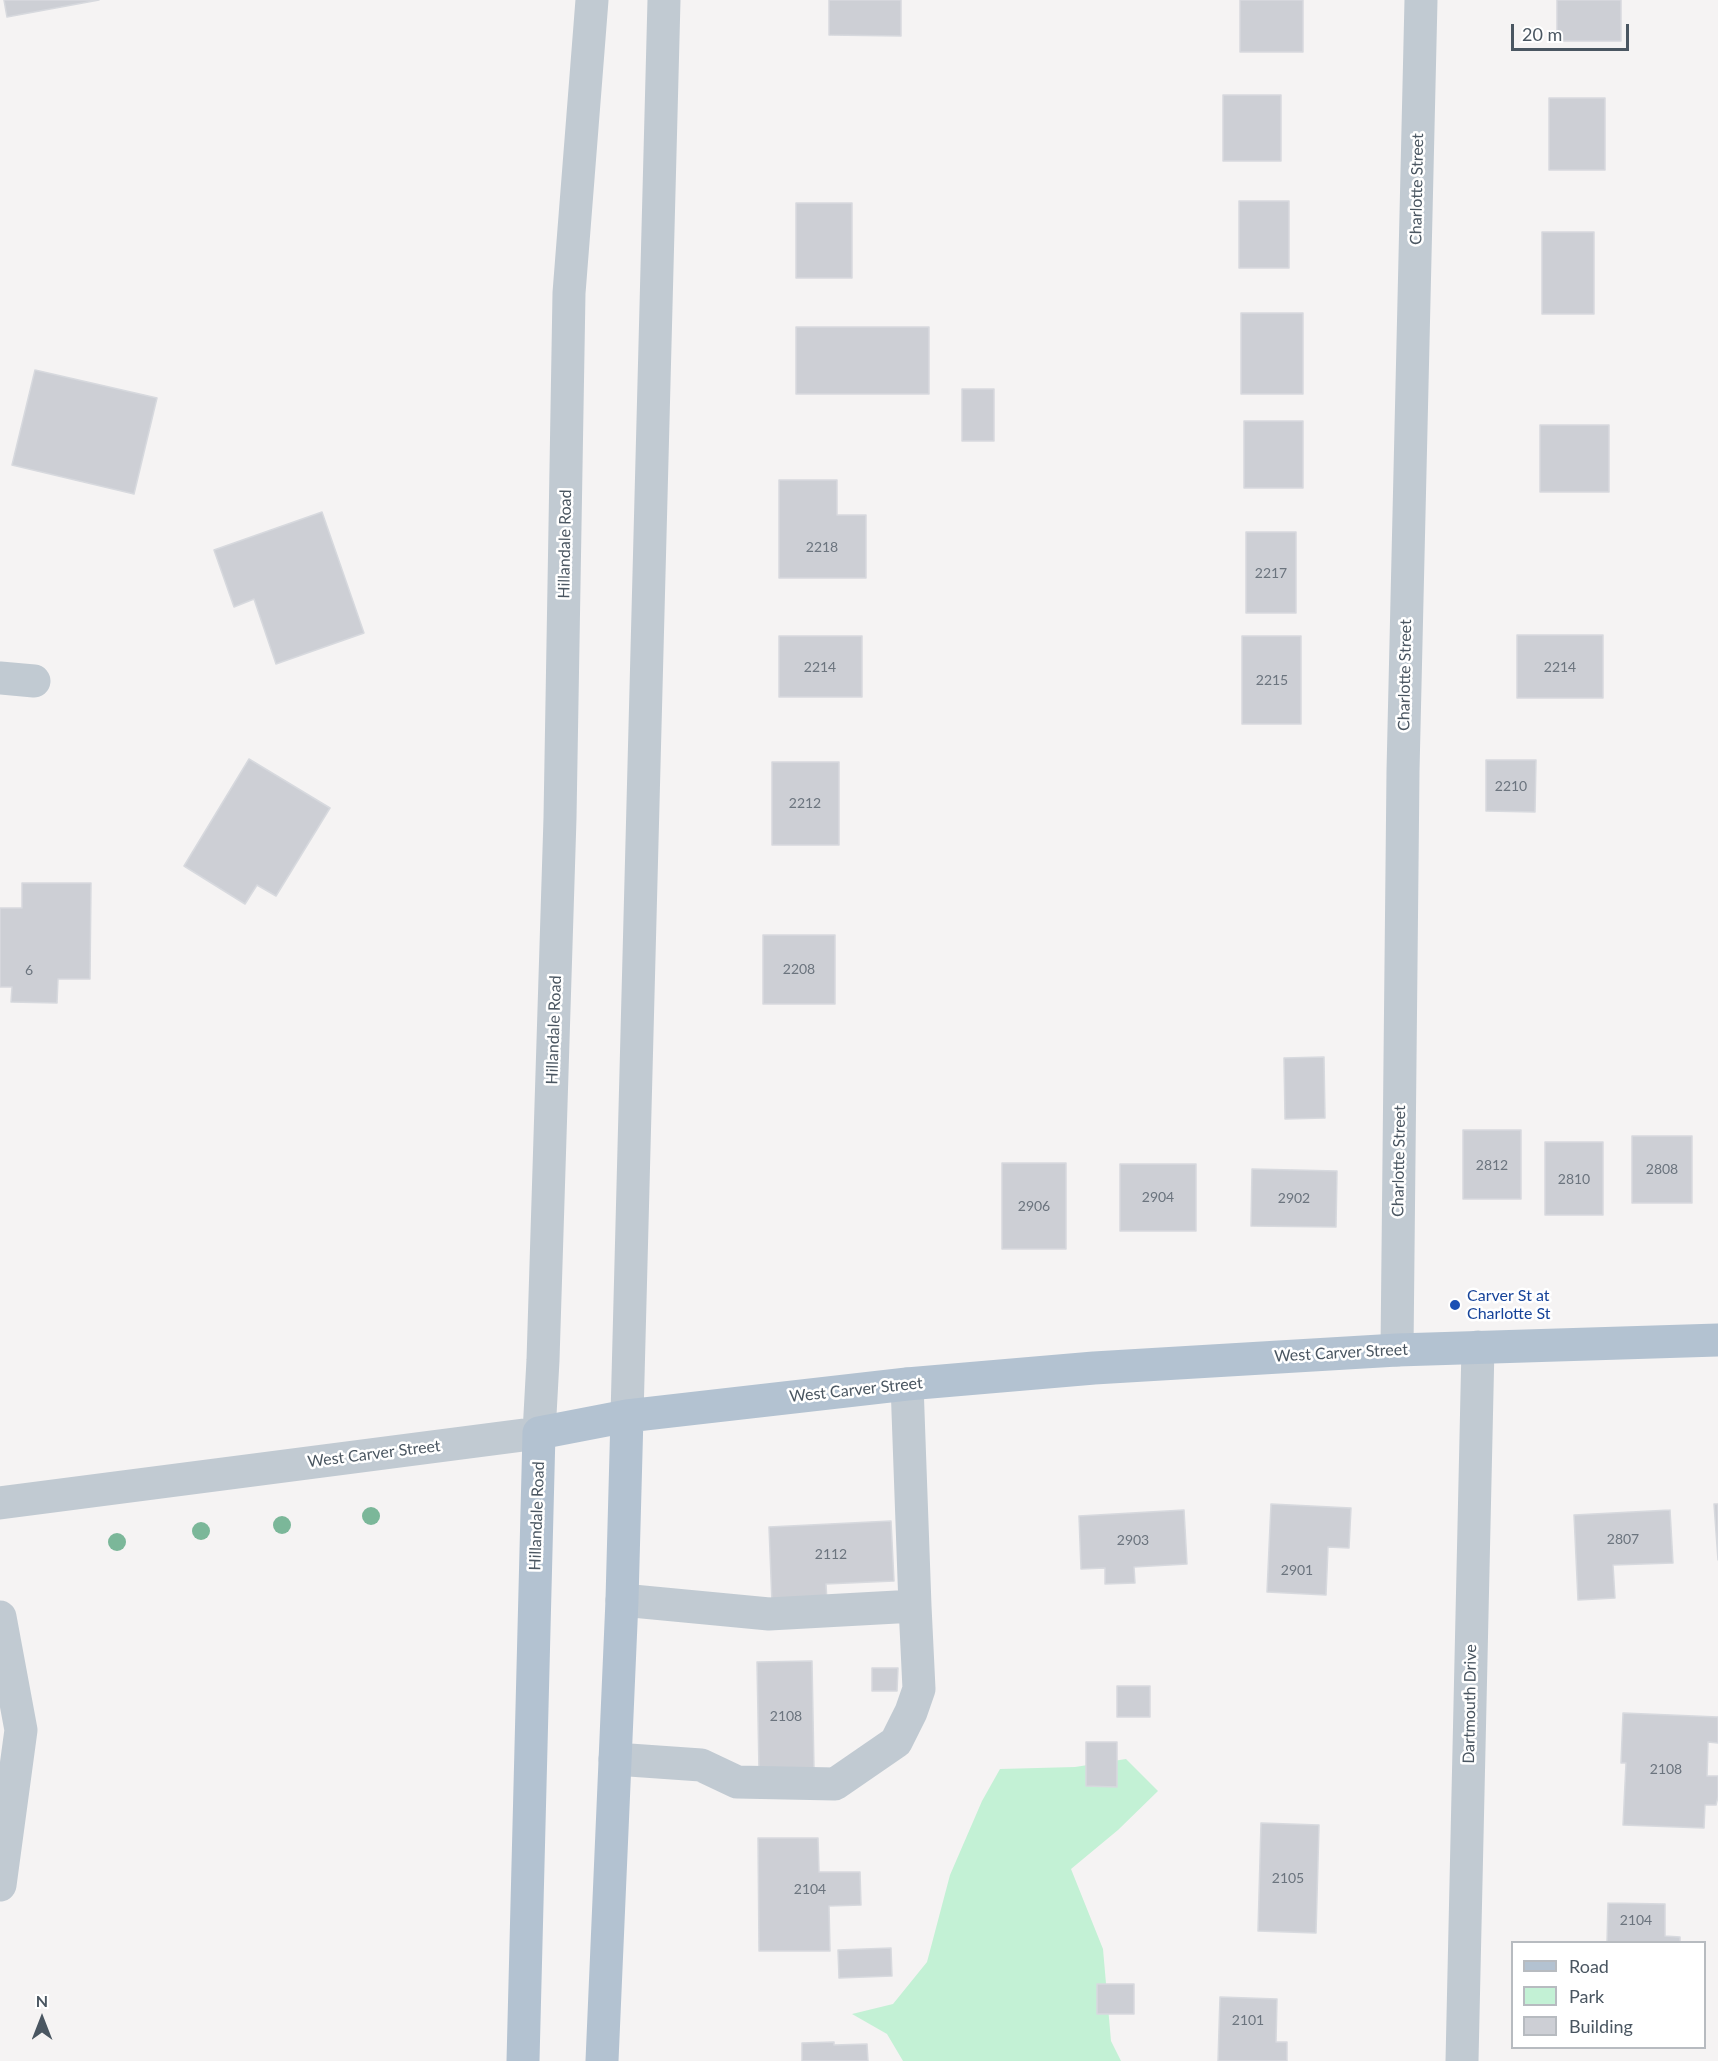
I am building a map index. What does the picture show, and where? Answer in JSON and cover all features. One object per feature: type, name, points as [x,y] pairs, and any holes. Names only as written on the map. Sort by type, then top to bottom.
[{"type":"main road","name":"West Carver Street","points":[[539,1433],[627,1416],[907,1384],[1094,1368],[1397,1350],[1718,1340]]},
{"type":"main road","points":[[602,2061],[622,1600],[627,1416]]},
{"type":"main road","name":"Hillandale Road","points":[[524,2061],[539,1433]]},
{"type":"street","name":"Hillandale Road","points":[[539,1433],[544,1349],[560,829],[569,293],[592,0]]},
{"type":"street","points":[[627,1416],[664,0]]},
{"type":"street","name":"Charlotte Street","points":[[1397,1350],[1403,771],[1421,0]]},
{"type":"street","points":[[0,678],[34,681]]},
{"type":"street","name":"Dartmouth Drive","points":[[1462,2061],[1478,1347]]},
{"type":"street","points":[[615,1759],[701,1765],[737,1782],[835,1784],[896,1742],[911,1712],[919,1689],[907,1384]]},
{"type":"street","name":"West Carver Street","points":[[0,1503],[539,1433]]},
{"type":"street","points":[[622,1600],[769,1614],[915,1606]]},
{"type":"street","points":[[0,1617],[21,1730],[0,1885]]},
{"type":"green space","points":[[1126,1759],[1158,1791],[1118,1830],[1071,1869],[1103,1949],[1111,2041],[1121,2061],[903,2061],[887,2034],[852,2014],[893,2004],[927,1962],[950,1875],[982,1801],[1000,1769],[1075,1767]]},
{"type":"building","points":[[4,0],[99,0],[7,17]]},
{"type":"building","points":[[829,0],[901,0],[901,36],[829,35]]},
{"type":"building","points":[[1240,0],[1303,0],[1303,52],[1240,52]]},
{"type":"building","points":[[1557,0],[1621,0],[1621,41],[1557,41]]},
{"type":"building","points":[[1223,95],[1281,95],[1281,161],[1223,161]]},
{"type":"building","points":[[1549,98],[1605,98],[1605,170],[1549,170]]},
{"type":"building","points":[[1239,201],[1289,201],[1289,268],[1239,268]]},
{"type":"building","points":[[796,203],[852,203],[852,278],[796,278]]},
{"type":"building","points":[[1542,232],[1594,232],[1594,314],[1542,314]]},
{"type":"building","points":[[1241,313],[1303,313],[1303,394],[1241,394]]},
{"type":"building","points":[[796,327],[929,327],[929,394],[796,394]]},
{"type":"building","points":[[35,370],[157,398],[134,494],[12,465]]},
{"type":"building","points":[[962,389],[994,389],[994,441],[962,441]]},
{"type":"building","points":[[1244,421],[1303,421],[1303,488],[1244,488]]},
{"type":"building","points":[[1540,425],[1609,425],[1609,492],[1540,492]]},
{"type":"building","points":[[779,480],[837,480],[837,515],[866,515],[866,578],[779,578]]},
{"type":"building","points":[[322,512],[364,633],[276,664],[254,599],[234,607],[214,550]]},
{"type":"building","points":[[1246,532],[1296,532],[1296,613],[1246,613]]},
{"type":"building","points":[[1517,635],[1603,635],[1603,698],[1517,698]]},
{"type":"building","points":[[779,636],[862,636],[862,697],[779,697]]},
{"type":"building","points":[[1242,636],[1301,636],[1301,724],[1242,724]]},
{"type":"building","points":[[249,759],[330,808],[276,896],[257,885],[245,904],[184,866]]},
{"type":"building","points":[[1486,760],[1536,760],[1535,812],[1486,811]]},
{"type":"building","points":[[772,762],[839,762],[839,845],[772,845]]},
{"type":"building","points":[[22,883],[91,883],[90,979],[58,979],[57,1003],[11,1002],[12,987],[0,987],[0,908],[22,908]]},
{"type":"building","points":[[763,935],[835,935],[835,1004],[763,1004]]},
{"type":"building","points":[[1324,1057],[1325,1118],[1285,1119],[1284,1058]]},
{"type":"building","points":[[1463,1130],[1521,1130],[1521,1199],[1463,1199]]},
{"type":"building","points":[[1632,1136],[1692,1136],[1692,1203],[1632,1203]]},
{"type":"building","points":[[1545,1142],[1603,1142],[1603,1215],[1545,1215]]},
{"type":"building","points":[[1002,1163],[1066,1163],[1066,1249],[1002,1249]]},
{"type":"building","points":[[1120,1164],[1196,1164],[1196,1231],[1120,1231]]},
{"type":"building","points":[[1252,1169],[1337,1171],[1336,1227],[1251,1226]]},
{"type":"building","points":[[1271,1504],[1351,1508],[1349,1548],[1328,1547],[1326,1595],[1267,1592]]},
{"type":"building","points":[[1714,1504],[1718,1504],[1718,1560]]},
{"type":"building","points":[[1184,1510],[1187,1564],[1134,1567],[1135,1583],[1105,1584],[1105,1568],[1081,1569],[1079,1516]]},
{"type":"building","points":[[1670,1510],[1673,1563],[1613,1565],[1615,1598],[1578,1600],[1574,1515]]},
{"type":"building","points":[[891,1521],[894,1581],[826,1584],[827,1602],[772,1604],[769,1527]]},
{"type":"building","points":[[812,1661],[814,1770],[759,1771],[757,1662]]},
{"type":"building","points":[[872,1668],[898,1668],[897,1691],[872,1691]]},
{"type":"building","points":[[1117,1686],[1150,1686],[1150,1717],[1117,1717]]},
{"type":"building","points":[[1623,1713],[1718,1717],[1718,1743],[1708,1742],[1707,1776],[1718,1776],[1718,1797],[1716,1805],[1705,1805],[1704,1828],[1623,1825],[1626,1763],[1621,1763]]},
{"type":"building","points":[[1086,1742],[1117,1742],[1117,1787],[1086,1786]]},
{"type":"building","points":[[1261,1823],[1319,1825],[1316,1933],[1258,1931]]},
{"type":"building","points":[[758,1838],[818,1838],[819,1872],[860,1872],[861,1905],[829,1906],[830,1951],[759,1951]]},
{"type":"building","points":[[1608,1903],[1665,1904],[1665,1936],[1680,1937],[1680,1941],[1607,1941]]},
{"type":"building","points":[[891,1948],[892,1976],[839,1978],[838,1950]]},
{"type":"building","points":[[1097,1984],[1134,1984],[1134,2014],[1097,2014]]},
{"type":"building","points":[[1220,1997],[1277,1999],[1276,2042],[1287,2042],[1287,2061],[1218,2061]]},
{"type":"building","points":[[834,2042],[834,2045],[867,2044],[868,2061],[802,2061],[802,2043]]},
{"type":"place","name":"Carver St at Charlotte St","points":[[1455,1305]]}]
